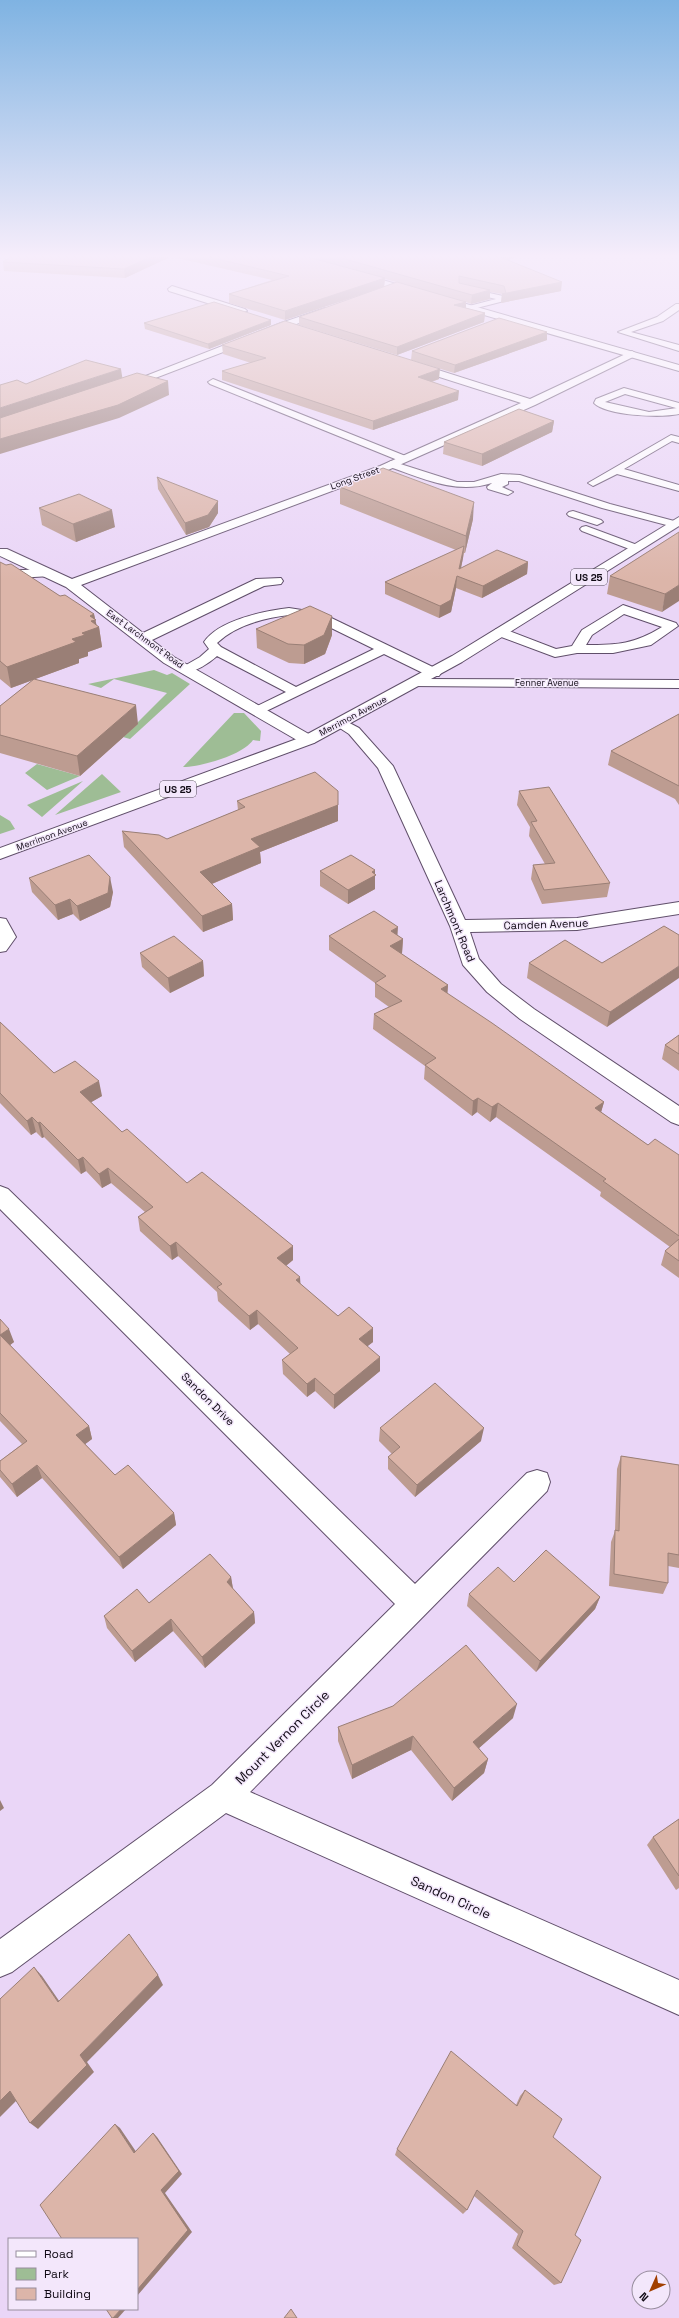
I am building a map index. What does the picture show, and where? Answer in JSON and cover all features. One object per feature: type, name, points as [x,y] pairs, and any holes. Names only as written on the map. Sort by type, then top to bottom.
[{"type":"street","points":[[111,392],[179,365]]},
{"type":"street","points":[[424,365],[531,403]]},
{"type":"street","name":"Long Street","points":[[71,584],[404,459],[531,403],[609,365]]},
{"type":"street","name":"Merrimon Avenue","points":[[0,854],[308,740],[434,673],[636,548],[675,527]]},
{"type":"street","name":"East Larchmont Road","points":[[2,552],[71,584],[142,638],[186,669],[308,740]]},
{"type":"street","points":[[142,638],[261,582],[276,581]]},
{"type":"street","name":"Fenner Avenue","points":[[416,683],[679,684]]},
{"type":"street","name":"Larchmont Road","points":[[340,723],[354,731],[385,766],[459,926],[470,961],[494,988],[527,1014],[679,1117]]},
{"type":"street","name":"Camden Avenue","points":[[459,926],[577,924],[679,908]]},
{"type":"street","name":"Sandon Drive","points":[[0,1195],[415,1604]]},
{"type":"street","name":"Mount Vernon Circle","points":[[0,1960],[223,1796],[537,1482]]},
{"type":"street","name":"Sandon Circle","points":[[223,1796],[678,2002]]},
{"type":"lane","points":[[213,382],[404,459]]},
{"type":"lane","points":[[679,406],[624,391],[599,401],[599,404],[648,416],[666,415],[679,411]]},
{"type":"lane","points":[[593,483],[671,438],[679,440]]},
{"type":"lane","points":[[391,464],[456,485],[475,484],[501,477],[520,478],[675,527]]},
{"type":"lane","points":[[615,470],[679,488]]},
{"type":"lane","points":[[508,492],[492,487],[506,482],[524,484],[595,507],[606,506]]},
{"type":"lane","points":[[618,510],[586,529],[636,548]]},
{"type":"lane","points":[[573,514],[597,522]]},
{"type":"lane","points":[[0,575],[47,573]]},
{"type":"lane","points":[[577,649],[587,633],[623,609],[676,624]]},
{"type":"lane","points":[[296,692],[216,650],[210,642],[217,634],[232,626],[283,612],[298,612],[317,616],[434,673]]},
{"type":"lane","points":[[500,632],[555,652],[577,649],[612,649],[646,642],[676,624]]},
{"type":"lane","points":[[258,711],[384,649]]},
{"type":"lane","points":[[186,669],[205,660],[216,650]]},
{"type":"lane","points":[[0,923],[8,937],[0,947]]},
{"type":"green space","points":[[154,670],[167,675],[172,673],[190,684],[130,739],[123,737],[167,693],[114,679],[101,688],[88,684]]},
{"type":"green space","points":[[234,713],[244,713],[261,731],[260,741],[253,740],[240,751],[221,759],[200,765],[183,767]]},
{"type":"green space","points":[[37,764],[80,776],[47,790],[25,773]]},
{"type":"green space","points":[[102,774],[121,792],[55,815]]},
{"type":"green space","points":[[83,781],[42,817],[27,805]]},
{"type":"green space","points":[[0,815],[10,821],[15,829],[0,834]]},
{"type":"building","points":[[73,365],[106,365],[121,369],[0,408],[0,385],[17,380],[26,384]]},
{"type":"building","points":[[242,365],[428,365],[440,369],[418,377],[459,391],[373,421],[222,371]]},
{"type":"building","points":[[137,373],[168,381],[118,405],[0,439],[0,418]]},
{"type":"building","points":[[519,409],[554,421],[482,454],[444,442]]},
{"type":"building","points":[[383,468],[474,502],[466,536],[340,487]]},
{"type":"building","points":[[157,477],[218,501],[208,515],[185,523]]},
{"type":"building","points":[[79,494],[112,510],[73,524],[39,508]]},
{"type":"building","points":[[679,532],[679,585],[665,594],[610,576]]},
{"type":"building","points":[[464,546],[459,569],[497,550],[528,562],[483,586],[457,576],[451,600],[440,606],[385,582]]},
{"type":"building","points":[[0,562],[6,565],[11,564],[60,596],[65,595],[94,614],[90,616],[96,620],[91,621],[99,627],[82,633],[85,635],[72,639],[76,642],[7,667],[0,661]]},
{"type":"building","points":[[310,606],[332,616],[324,635],[304,645],[288,644],[256,629]]},
{"type":"building","points":[[34,679],[136,705],[77,756],[0,735],[0,706]]},
{"type":"building","points":[[679,714],[679,786],[611,751]]},
{"type":"building","points":[[315,772],[338,791],[338,805],[251,839],[260,847],[200,872],[232,904],[202,916],[122,831],[159,835],[167,839],[245,807],[237,801]]},
{"type":"building","points":[[549,787],[610,883],[544,890],[533,865],[555,863],[531,822],[537,821],[519,791]]},
{"type":"building","points":[[89,855],[110,877],[108,893],[77,906],[70,899],[55,905],[29,878]]},
{"type":"building","points":[[351,855],[375,870],[372,872],[376,875],[348,890],[320,871]]},
{"type":"building","points":[[374,911],[398,927],[391,931],[403,939],[390,946],[448,985],[441,989],[604,1102],[595,1108],[648,1145],[655,1139],[679,1155],[679,1236],[603,1181],[606,1179],[498,1103],[492,1107],[478,1098],[473,1101],[425,1065],[436,1058],[374,1014],[402,1001],[375,983],[386,976],[329,936]]},
{"type":"building","points":[[664,926],[679,935],[679,966],[610,1012],[529,963],[565,940],[602,963]]},
{"type":"building","points":[[174,936],[203,961],[168,978],[140,953]]},
{"type":"building","points":[[0,1022],[54,1073],[75,1061],[99,1081],[80,1092],[122,1132],[127,1129],[187,1183],[202,1172],[293,1246],[277,1258],[300,1277],[296,1280],[338,1316],[349,1307],[373,1328],[359,1339],[380,1357],[334,1395],[315,1378],[307,1384],[282,1360],[298,1348],[257,1310],[249,1316],[217,1287],[222,1284],[176,1242],[170,1246],[138,1217],[153,1207],[108,1168],[99,1174],[83,1157],[78,1160],[40,1122],[38,1123],[32,1117],[27,1121],[0,1093]]},
{"type":"building","points":[[679,1035],[679,1054],[665,1045]]},
{"type":"building","points":[[679,1239],[679,1261],[665,1251]]},
{"type":"building","points":[[0,1319],[9,1329],[0,1335]]},
{"type":"building","points":[[0,1335],[89,1426],[76,1435],[115,1475],[128,1465],[174,1513],[119,1557],[37,1465],[12,1484],[0,1470],[0,1461],[27,1441],[0,1413]]},
{"type":"building","points":[[435,1383],[484,1428],[417,1485],[388,1457],[400,1447],[380,1428]]},
{"type":"building","points":[[621,1456],[679,1465],[679,1555],[668,1553],[668,1583],[614,1574],[615,1530],[619,1531]]},
{"type":"building","points":[[546,1550],[600,1597],[540,1661],[469,1594],[498,1567],[514,1582]]},
{"type":"building","points":[[210,1554],[231,1577],[227,1582],[254,1612],[202,1657],[171,1619],[132,1651],[104,1616],[137,1589],[149,1603]]},
{"type":"building","points":[[466,1645],[517,1704],[473,1742],[488,1759],[454,1788],[413,1736],[352,1765],[338,1727],[393,1706]]},
{"type":"building","points":[[679,1819],[679,1876],[653,1837]]},
{"type":"building","points":[[129,1934],[158,1975],[80,2055],[87,2065],[30,2123],[10,2091],[0,2101],[0,1999],[34,1967],[58,2002]]},
{"type":"building","points":[[451,2051],[517,2106],[525,2090],[562,2119],[553,2137],[601,2177],[575,2235],[581,2240],[561,2283],[517,2245],[523,2231],[477,2190],[467,2210],[397,2149]]},
{"type":"building","points":[[115,2124],[134,2153],[153,2133],[179,2171],[161,2190],[188,2230],[138,2289],[138,2238],[61,2238],[40,2205]]},
{"type":"building","points":[[291,2309],[297,2318],[284,2318]]},
{"type":"building","points":[[107,2310],[120,2310],[113,2318]]}]
